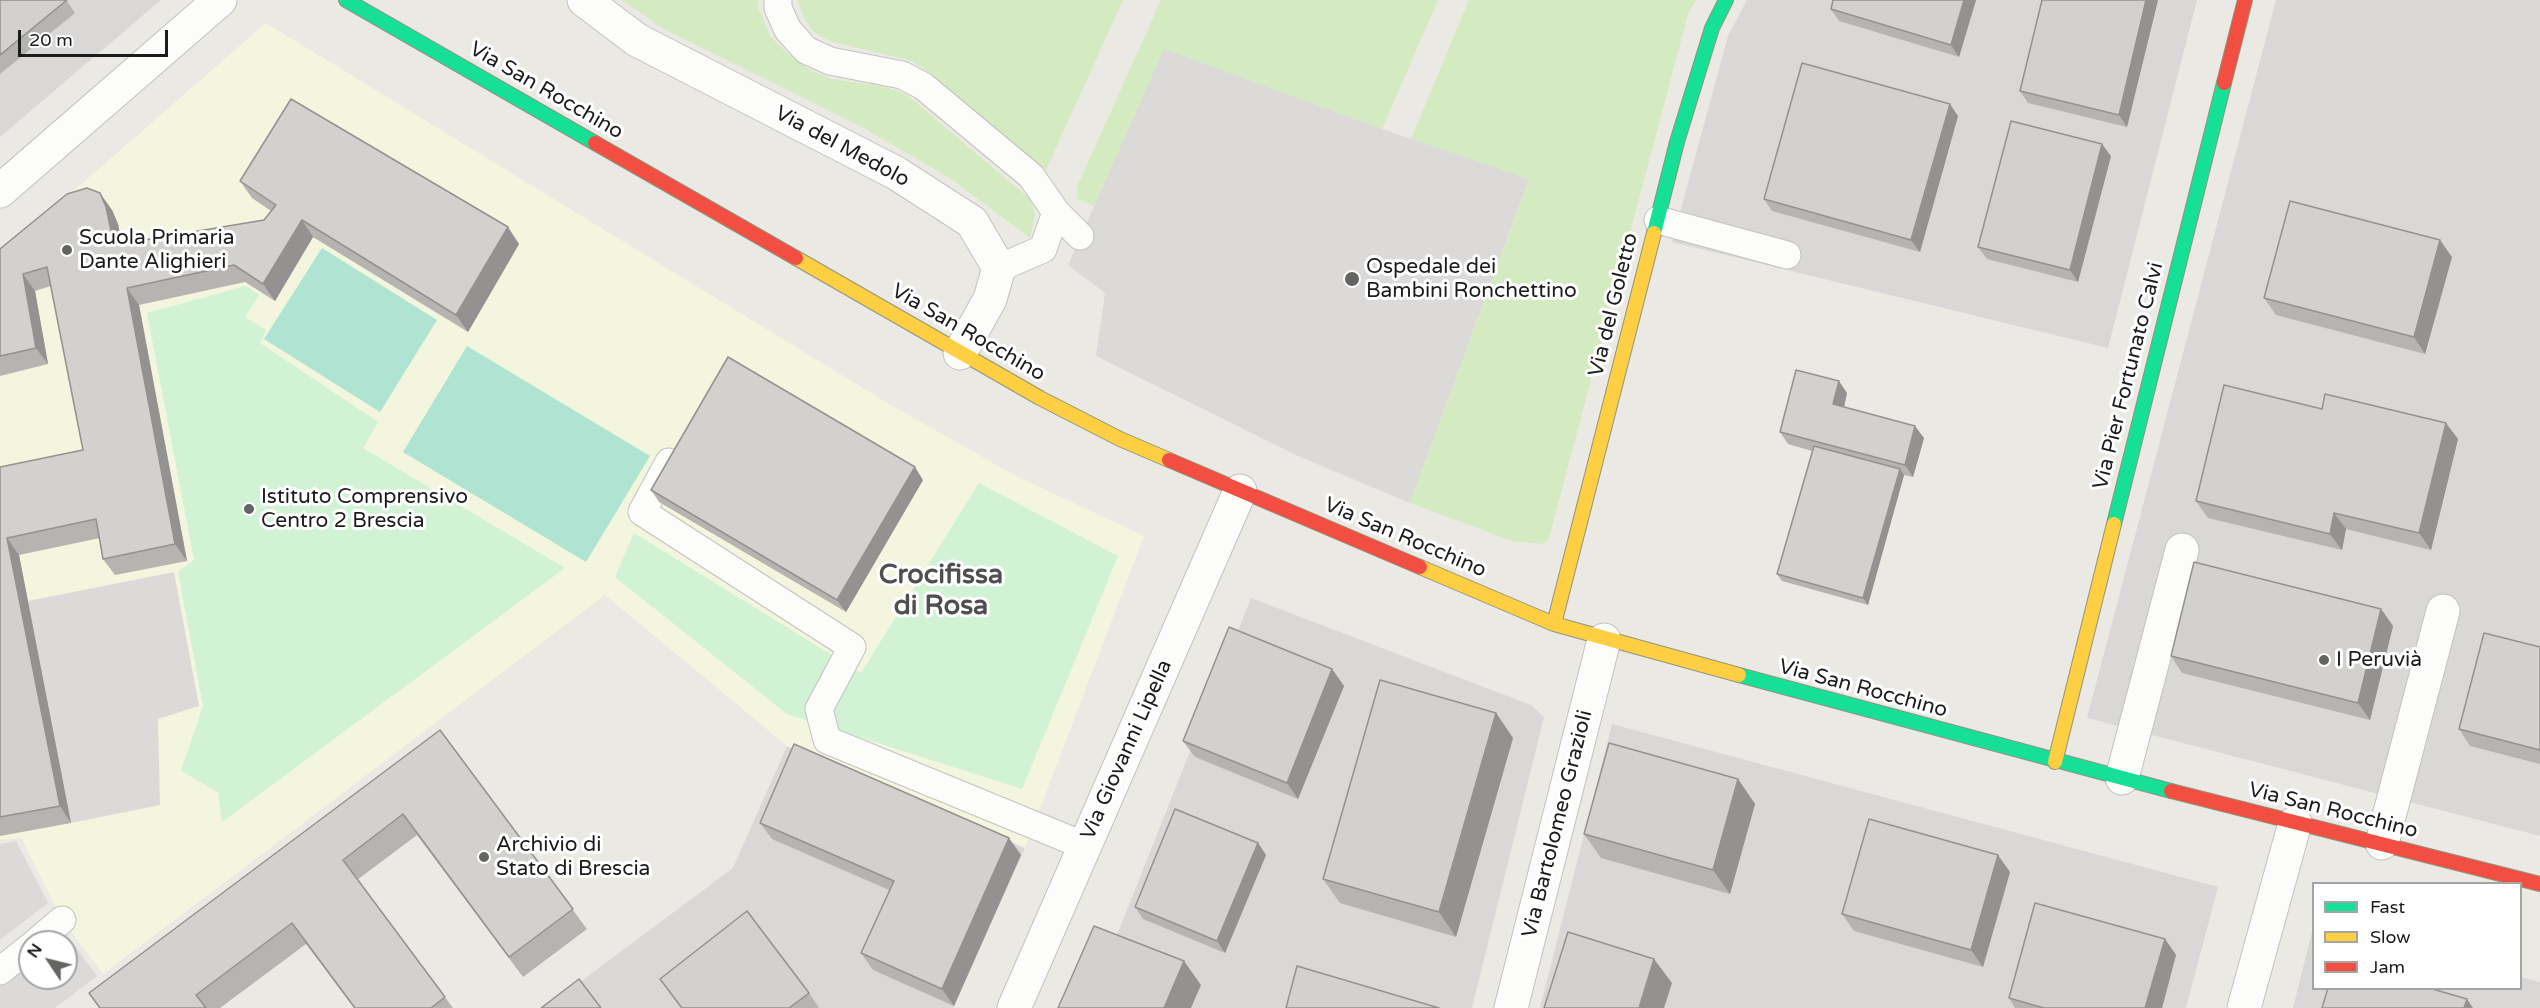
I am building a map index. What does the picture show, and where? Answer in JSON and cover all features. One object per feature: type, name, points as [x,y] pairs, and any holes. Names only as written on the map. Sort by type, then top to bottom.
[{"type":"street","points":[[0,191],[220,0]]},
{"type":"street","name":"Via San Rocchino","points":[[346,0],[1040,398],[1120,439],[1554,624],[1604,640],[2055,762],[2540,884]]},
{"type":"street","name":"Via del Medolo","points":[[584,0],[637,40],[896,173],[972,222],[999,268]]},
{"type":"street","name":"Via del Goletto","points":[[1554,624],[1658,220],[1712,28],[1726,0]]},
{"type":"street","name":"Via Pier Fortunato Calvi","points":[[2055,762],[2245,0]]},
{"type":"street","points":[[960,353],[990,299],[999,268]]},
{"type":"street","name":"Via Giovanni Lipella","points":[[1014,1008],[1240,491]]},
{"type":"street","points":[[2122,778],[2182,550]]},
{"type":"street","points":[[2382,843],[2443,611]]},
{"type":"street","name":"Via Bartolomeo Grazioli","points":[[1511,1008],[1604,640]]},
{"type":"street","points":[[2244,1008],[2295,823]]},
{"type":"lane","points":[[778,0],[778,8],[788,30],[807,50],[830,61],[902,75],[923,86],[1031,176],[1056,212],[1080,236]]},
{"type":"lane","points":[[999,268],[1043,249],[1056,212]]},
{"type":"lane","points":[[1658,220],[1787,255]]},
{"type":"lane","points":[[681,440],[642,513],[852,647],[819,709],[827,740],[1085,846]]},
{"type":"lane","points":[[50,930],[62,920]]},
{"type":"lane","points":[[0,971],[18,957]]},
{"type":"shaded area","points":[[0,0],[161,0],[0,137]]},
{"type":"shaded area","points":[[1747,0],[2197,0],[2108,348],[1672,242],[1728,36]]},
{"type":"shaded area","points":[[2276,0],[2540,0],[2540,836],[2087,718]]},
{"type":"shaded area","name":"Istituto Comprensivo Centro 2 Brescia","points":[[266,23],[889,404],[1016,476],[1144,536],[1025,848],[787,746],[605,595],[103,974],[78,941],[78,930],[70,930],[62,920],[21,838],[0,840],[0,255]]},
{"type":"shaded area","points":[[1164,49],[1382,129],[1529,179],[1410,503],[1298,456],[1096,356],[1105,293],[1068,265]]},
{"type":"shaded area","points":[[174,572],[199,706],[158,719],[160,805],[71,823],[28,601]]},
{"type":"shaded area","points":[[1251,598],[1531,705],[1544,717],[1472,1008],[1086,1008]]},
{"type":"shaded area","points":[[1612,724],[2218,887],[2186,1008],[1540,1008]]},
{"type":"shaded area","points":[[787,746],[1025,848],[953,1008],[545,1008],[733,868]]},
{"type":"shaded area","points":[[16,841],[48,903],[0,940],[0,844]]},
{"type":"shaded area","points":[[59,924],[63,930],[51,930]]},
{"type":"shaded area","points":[[2312,932],[2312,990],[2522,990],[2522,977],[2540,982],[2540,1008],[2293,1008]]},
{"type":"shaded area","points":[[78,950],[97,976],[55,1008],[0,1008],[0,971],[18,957],[18,990],[78,990]]},
{"type":"green space","points":[[622,0],[759,0],[758,7],[770,36],[791,57],[812,71],[832,79],[886,87],[907,95],[1031,200],[1035,215],[1030,238],[951,179],[862,127],[664,29]]},
{"type":"green space","points":[[797,0],[1123,0],[1046,170],[930,73],[912,61],[829,41],[814,32],[804,18]]},
{"type":"green space","points":[[1161,0],[1438,0],[1382,129],[1165,50],[1094,206],[1078,199],[1077,187]]},
{"type":"green space","points":[[1469,0],[1696,0],[1688,14],[1549,538],[1544,544],[1512,541],[1410,503],[1529,180],[1411,139]]},
{"type":"green space","points":[[322,248],[437,320],[380,412],[264,339]]},
{"type":"green space","points":[[246,286],[259,295],[245,317],[266,330],[260,343],[378,422],[363,448],[565,568],[222,822],[218,792],[181,771],[203,706],[178,572],[194,560],[147,313]]},
{"type":"green space","points":[[467,346],[650,456],[586,562],[403,452]]},
{"type":"green space","points":[[979,483],[1118,556],[1022,789],[787,714],[615,577],[634,533],[861,673]]},
{"type":"building","points":[[0,0],[67,0],[0,55]]},
{"type":"building","points":[[1833,0],[1964,0],[1951,45],[1831,9]]},
{"type":"building","points":[[2042,0],[2146,0],[2119,115],[2020,91]]},
{"type":"building","points":[[1802,63],[1950,104],[1911,240],[1764,199]]},
{"type":"building","points":[[291,99],[508,227],[456,315],[302,220],[263,284],[234,265],[127,288],[175,544],[103,559],[96,519],[7,538],[60,806],[0,817],[0,467],[83,450],[47,267],[23,274],[36,348],[0,356],[0,249],[67,194],[87,188],[100,193],[106,207],[114,245],[264,220],[276,205],[240,181]]},
{"type":"building","points":[[2011,121],[2102,144],[2070,270],[1978,247]]},
{"type":"building","points":[[2290,201],[2440,240],[2414,337],[2264,298]]},
{"type":"building","points":[[728,357],[915,467],[837,600],[651,490]]},
{"type":"building","points":[[1796,370],[1839,381],[1833,404],[1915,426],[1905,465],[1780,432]]},
{"type":"building","points":[[2224,385],[2322,409],[2325,394],[2446,423],[2419,533],[2334,513],[2330,534],[2196,501]]},
{"type":"building","points":[[1814,446],[1900,469],[1863,598],[1777,574]]},
{"type":"building","points":[[2194,562],[2381,609],[2358,703],[2171,656]]},
{"type":"building","points":[[1229,627],[1332,669],[1287,783],[1183,741]]},
{"type":"building","points":[[2484,633],[2540,647],[2540,750],[2459,729]]},
{"type":"building","points":[[1380,680],[1496,713],[1439,912],[1323,879]]},
{"type":"building","name":"Archivio di Stato di Brescia","points":[[440,730],[573,909],[509,957],[403,814],[343,860],[445,997],[431,1008],[355,1008],[292,923],[196,995],[206,1008],[100,1008],[89,993]]},
{"type":"building","points":[[1609,743],[1738,779],[1713,870],[1584,834]]},
{"type":"building","points":[[794,744],[1009,838],[942,989],[861,953],[894,881],[760,823]]},
{"type":"building","points":[[1175,809],[1258,843],[1217,941],[1135,907]]},
{"type":"building","points":[[1869,819],[1998,855],[1971,950],[1842,914]]},
{"type":"building","points":[[2035,903],[2165,939],[2145,1008],[2044,1008],[2009,998]]},
{"type":"building","points":[[747,911],[809,993],[789,1008],[682,1008],[660,979]]},
{"type":"building","points":[[1094,926],[1184,961],[1164,1008],[1058,1008]]},
{"type":"building","points":[[1568,932],[1654,959],[1639,1008],[1544,1008]]},
{"type":"building","points":[[1297,966],[1439,1008],[1286,1008]]},
{"type":"building","points":[[579,979],[601,1008],[541,1008]]},
{"type":"building","points":[[2327,990],[2436,990],[2467,999],[2464,1008],[2322,1008]]},
{"type":"traffic: fast","points":[[346,0],[595,143]]},
{"type":"traffic: fast","points":[[1654,233],[1677,142],[1712,28],[1726,0]]},
{"type":"traffic: fast","points":[[2114,524],[2224,83]]},
{"type":"traffic: fast","points":[[1739,675],[2171,791]]},
{"type":"traffic: slow","points":[[1554,624],[1654,233]]},
{"type":"traffic: slow","points":[[796,258],[1040,398],[1120,439],[1169,460]]},
{"type":"traffic: slow","points":[[2055,762],[2114,524]]},
{"type":"traffic: slow","points":[[1420,567],[1554,624],[1739,675]]},
{"type":"traffic: jam","points":[[2224,83],[2245,0]]},
{"type":"traffic: jam","points":[[595,143],[796,258]]},
{"type":"traffic: jam","points":[[1169,460],[1420,567]]},
{"type":"traffic: jam","points":[[2171,791],[2540,884]]},
{"type":"place","name":"Scuola Primaria Dante Alighieri","points":[[67,250]]},
{"type":"place","name":"Ospedale dei Bambini Ronchettino","points":[[1352,279]]},
{"type":"place","name":"Istituto Comprensivo Centro 2 Brescia","points":[[249,509]]},
{"type":"place","name":"I Peruvià","points":[[2324,660]]},
{"type":"place","name":"Archivio di Stato di Brescia","points":[[484,857]]},
{"type":"district","name":"Crocifissa di Rosa","points":[[941,592]]}]
